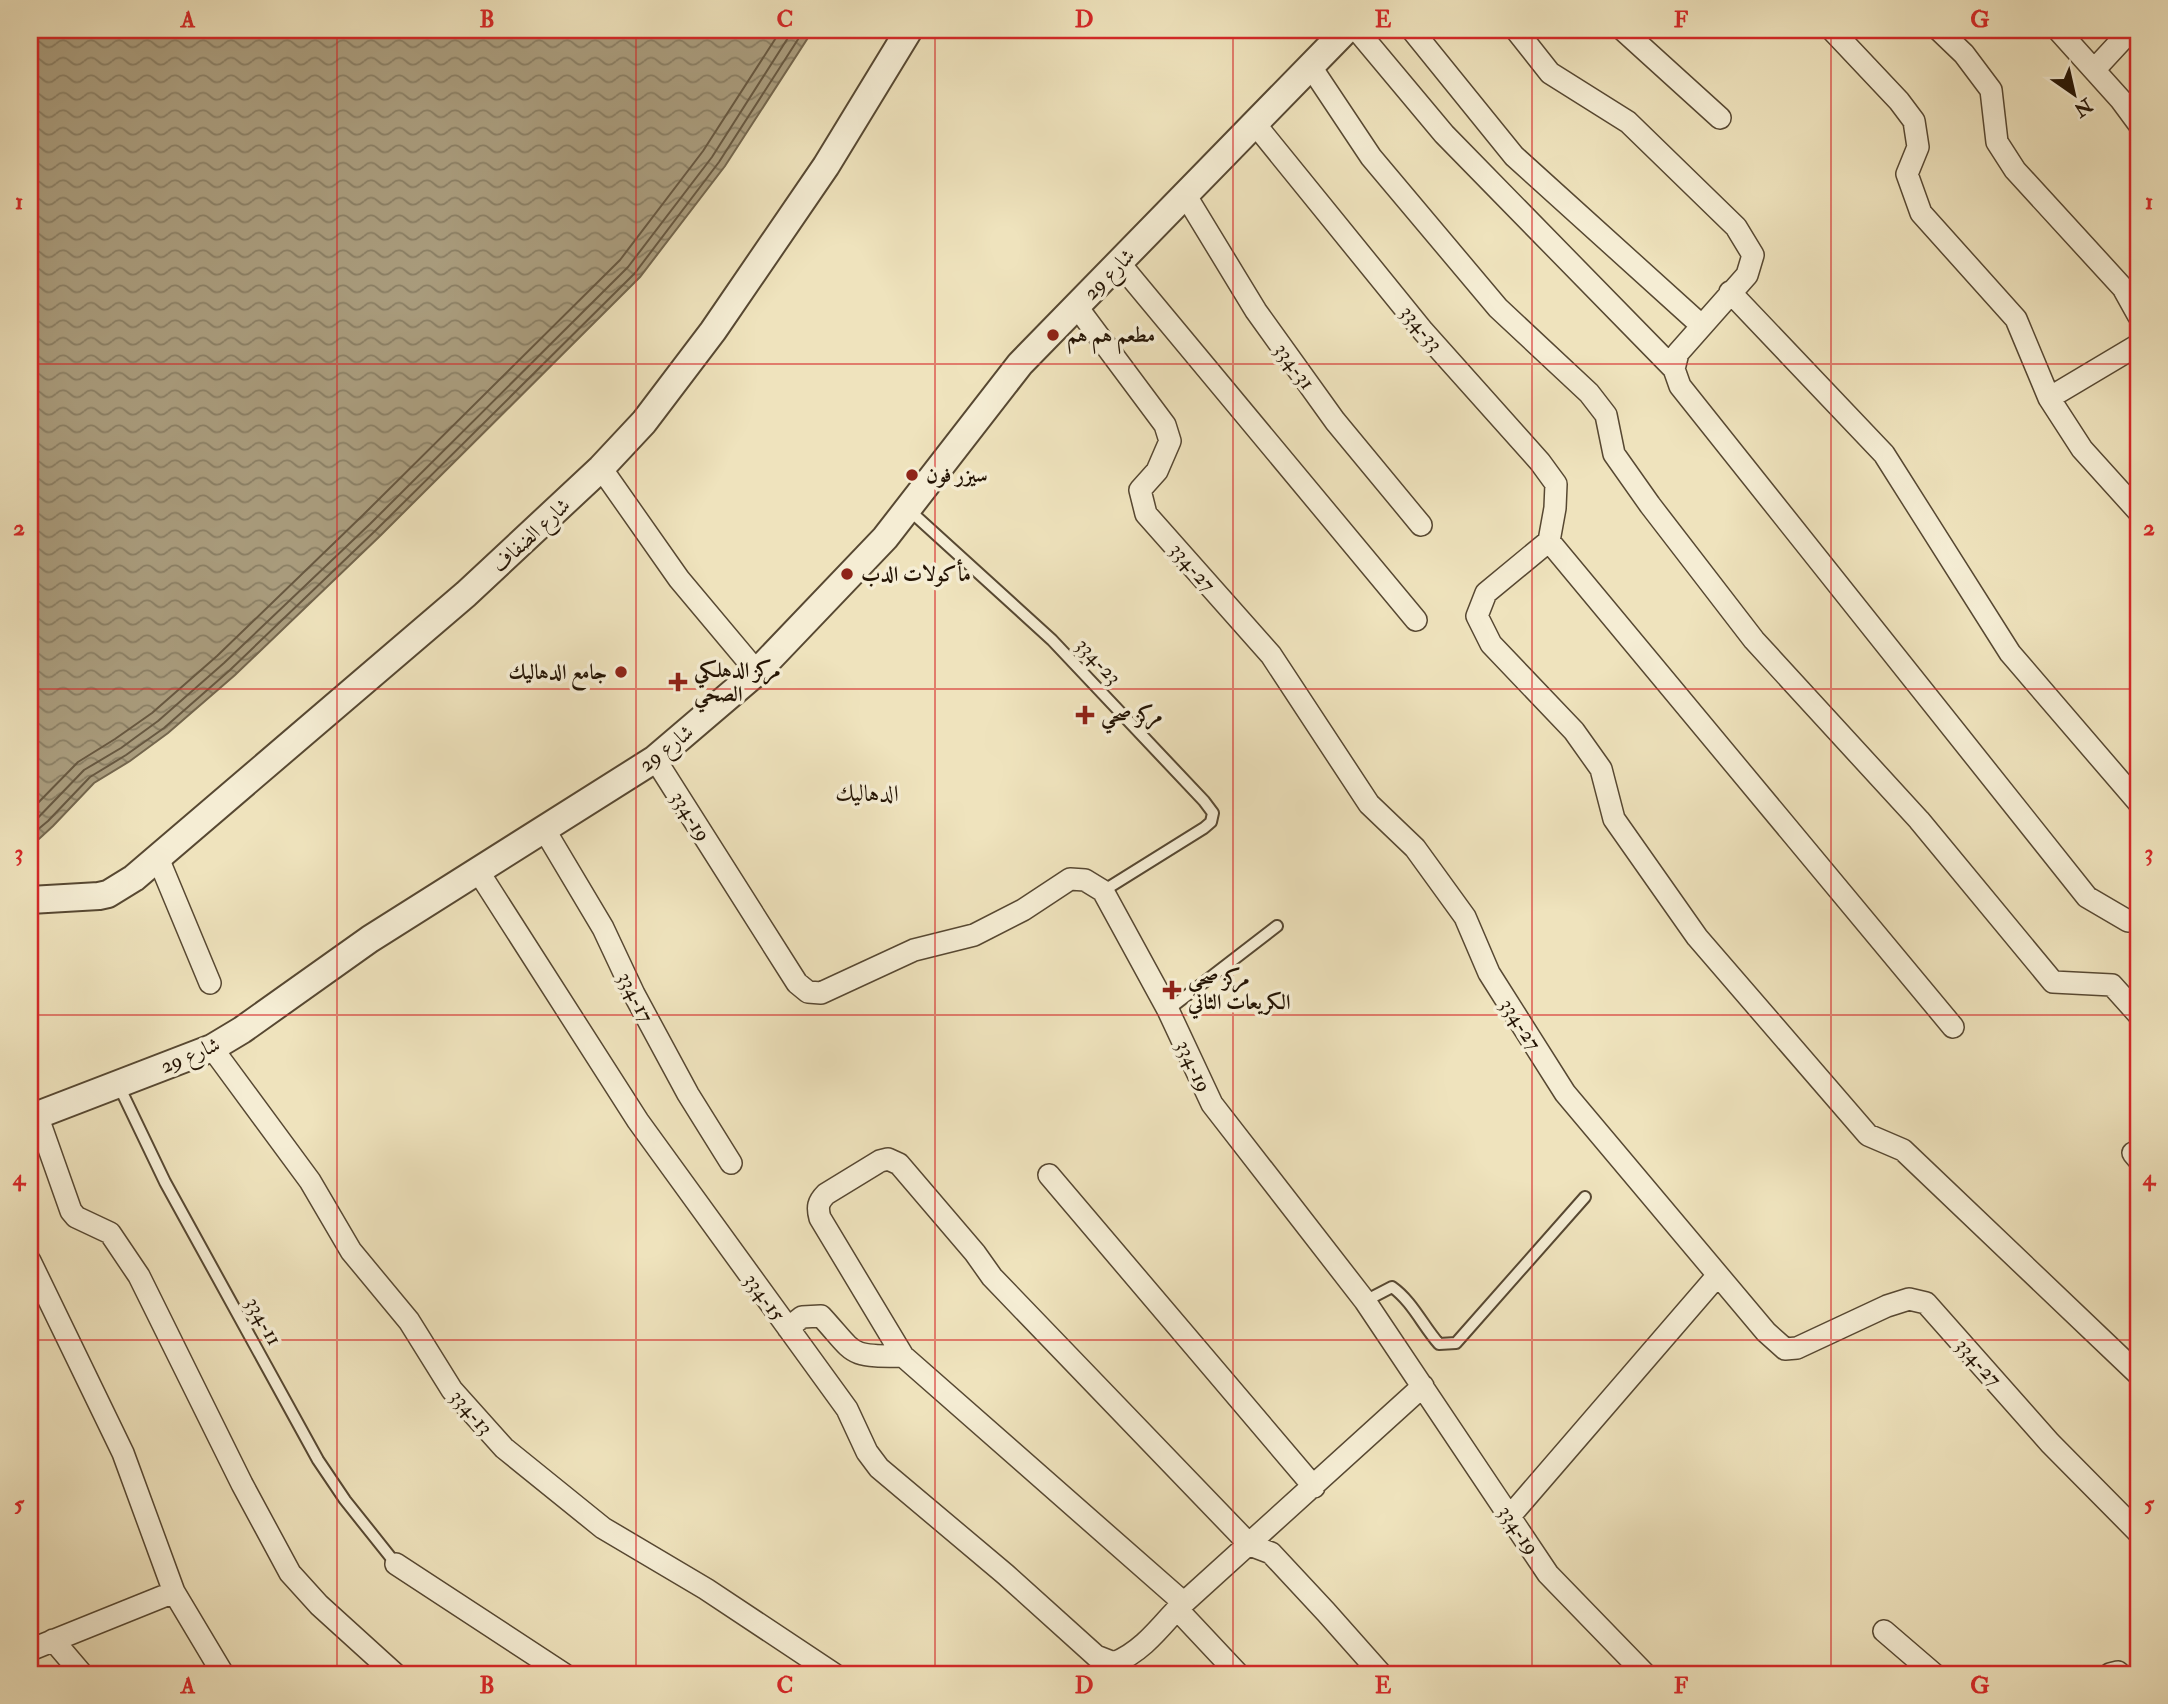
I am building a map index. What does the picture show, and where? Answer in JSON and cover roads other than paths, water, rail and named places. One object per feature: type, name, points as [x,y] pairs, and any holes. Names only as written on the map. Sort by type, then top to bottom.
[{"type":"street","name":"شارع الضفاف","points":[[30,900],[108,894],[134,878],[466,594],[601,468],[644,422],[713,331],[826,166],[909,30]]},
{"type":"street","name":"شارع 29","points":[[34,1117],[212,1048],[242,1030],[370,939],[655,760],[757,672],[885,538],[1020,364],[1346,30]]},
{"type":"street","points":[[1357,30],[1444,134],[1674,369],[1680,386],[2087,897],[2128,921],[2138,921]]},
{"type":"street","points":[[1412,30],[1514,156],[1702,326]]},
{"type":"street","points":[[1516,30],[1550,73],[1628,122],[1736,227],[1753,255],[1747,275],[1678,353],[1674,369]]},
{"type":"street","points":[[1623,30],[1720,118]]},
{"type":"street","points":[[1832,30],[1899,101],[1913,121],[1918,148],[1907,174],[1922,213],[2016,319],[2049,398],[2082,449],[2138,511]]},
{"type":"street","points":[[1939,30],[1964,54],[1991,90],[1997,142],[2015,170],[2123,288],[2138,315]]},
{"type":"street","points":[[2058,30],[2138,123]]},
{"type":"street","points":[[2094,70],[2131,30]]},
{"type":"street","points":[[1311,67],[1371,158],[1489,298],[1588,393],[1605,415],[1614,454],[1754,640],[1919,820],[2053,982],[2112,985],[2138,1014]]},
{"type":"street","name":"334-33","points":[[1255,124],[1423,331],[1540,462],[1556,484],[1549,541]]},
{"type":"street","name":"334-31","points":[[1186,196],[1256,311],[1335,421],[1421,525]]},
{"type":"street","points":[[1120,264],[1416,620]]},
{"type":"street","points":[[1730,292],[1884,454],[2010,653],[2138,802]]},
{"type":"street","name":"334-27","points":[[1077,307],[1165,425],[1170,441],[1157,471],[1140,490],[1146,514],[1270,655],[1370,804],[1415,848],[1465,917],[1489,973],[1565,1093],[1766,1332],[1785,1349],[1797,1348],[1909,1298],[1926,1303],[2050,1443],[2138,1532]]},
{"type":"street","points":[[2049,398],[2138,345]]},
{"type":"street","points":[[601,468],[678,579],[757,672]]},
{"type":"street","points":[[1953,1027],[1549,541],[1486,593],[1477,615],[1491,644],[1574,731],[1601,769],[1614,819],[1697,937],[1868,1135],[1903,1150],[2138,1374]]},
{"type":"street","name":"334-19","points":[[655,760],[797,984],[808,992],[821,993],[914,950],[974,935],[1023,910],[1070,878],[1085,880],[1103,891],[1168,1010],[1212,1104],[1365,1301],[1548,1574],[1645,1674]]},
{"type":"street","name":"334-17","points":[[544,829],[603,928],[634,994],[688,1094],[731,1163]]},
{"type":"street","points":[[158,858],[210,983]]},
{"type":"street","name":"334-15","points":[[478,871],[638,1121],[847,1409],[867,1452],[879,1468],[1005,1574],[1096,1656],[1114,1662],[1130,1656],[1181,1606]]},
{"type":"street","name":"334-13","points":[[212,1048],[310,1181],[351,1251],[409,1321],[452,1391],[504,1448],[603,1528],[706,1589],[834,1674]]},
{"type":"street","points":[[34,1117],[71,1211],[76,1217],[110,1233],[139,1276],[242,1484],[290,1573],[319,1605],[395,1674]]},
{"type":"street","points":[[1238,1674],[1181,1606],[903,1356],[820,1219],[820,1200],[866,1169],[888,1159],[899,1164],[975,1253],[992,1277],[1250,1545],[1271,1553],[1381,1674]]},
{"type":"street","points":[[1049,1175],[1314,1486]]},
{"type":"street","points":[[30,1261],[123,1453],[174,1592],[223,1674]]},
{"type":"street","points":[[1510,1516],[1718,1275]]},
{"type":"street","points":[[788,1328],[802,1317],[821,1316],[849,1350],[867,1357],[903,1356]]},
{"type":"street","points":[[1181,1606],[1423,1386]]},
{"type":"street","points":[[396,1564],[564,1674]]},
{"type":"street","points":[[30,1650],[174,1592]]},
{"type":"street","points":[[1884,1631],[1934,1674]]},
{"type":"street","points":[[53,1640],[82,1674]]},
{"type":"street","points":[[2110,1674],[2120,1674]]},
{"type":"lane","name":"334-23","points":[[908,509],[1052,640],[1213,813],[1211,822],[1204,828],[1103,891]]},
{"type":"lane","points":[[1168,1010],[1277,926]]},
{"type":"lane","name":"334-11","points":[[118,1084],[165,1182],[318,1460],[345,1500],[396,1564]]},
{"type":"lane","points":[[1365,1301],[1392,1287],[1403,1295],[1439,1344],[1457,1343],[1585,1197]]},
{"type":"water","points":[[30,30],[813,30],[725,166],[640,277],[381,535],[235,675],[168,733],[94,783],[53,826],[39,839],[30,843]]},
{"type":"place","name":"مطعم هم هم","points":[[1053,335]]},
{"type":"place","name":"سيزر فون","points":[[912,475]]},
{"type":"place","name":"مأكولات الدب","points":[[847,574]]},
{"type":"place","name":"جامع الدهاليك","points":[[621,672]]},
{"type":"place","name":"مركز الدهلكي الصحي","points":[[678,682]]},
{"type":"place","name":"مركز صحي","points":[[1085,715]]},
{"type":"place","name":"مركز صحي الكريعات الثاني","points":[[1172,990]]},
{"type":"district","name":"الدهاليك","points":[[867,793]]}]
